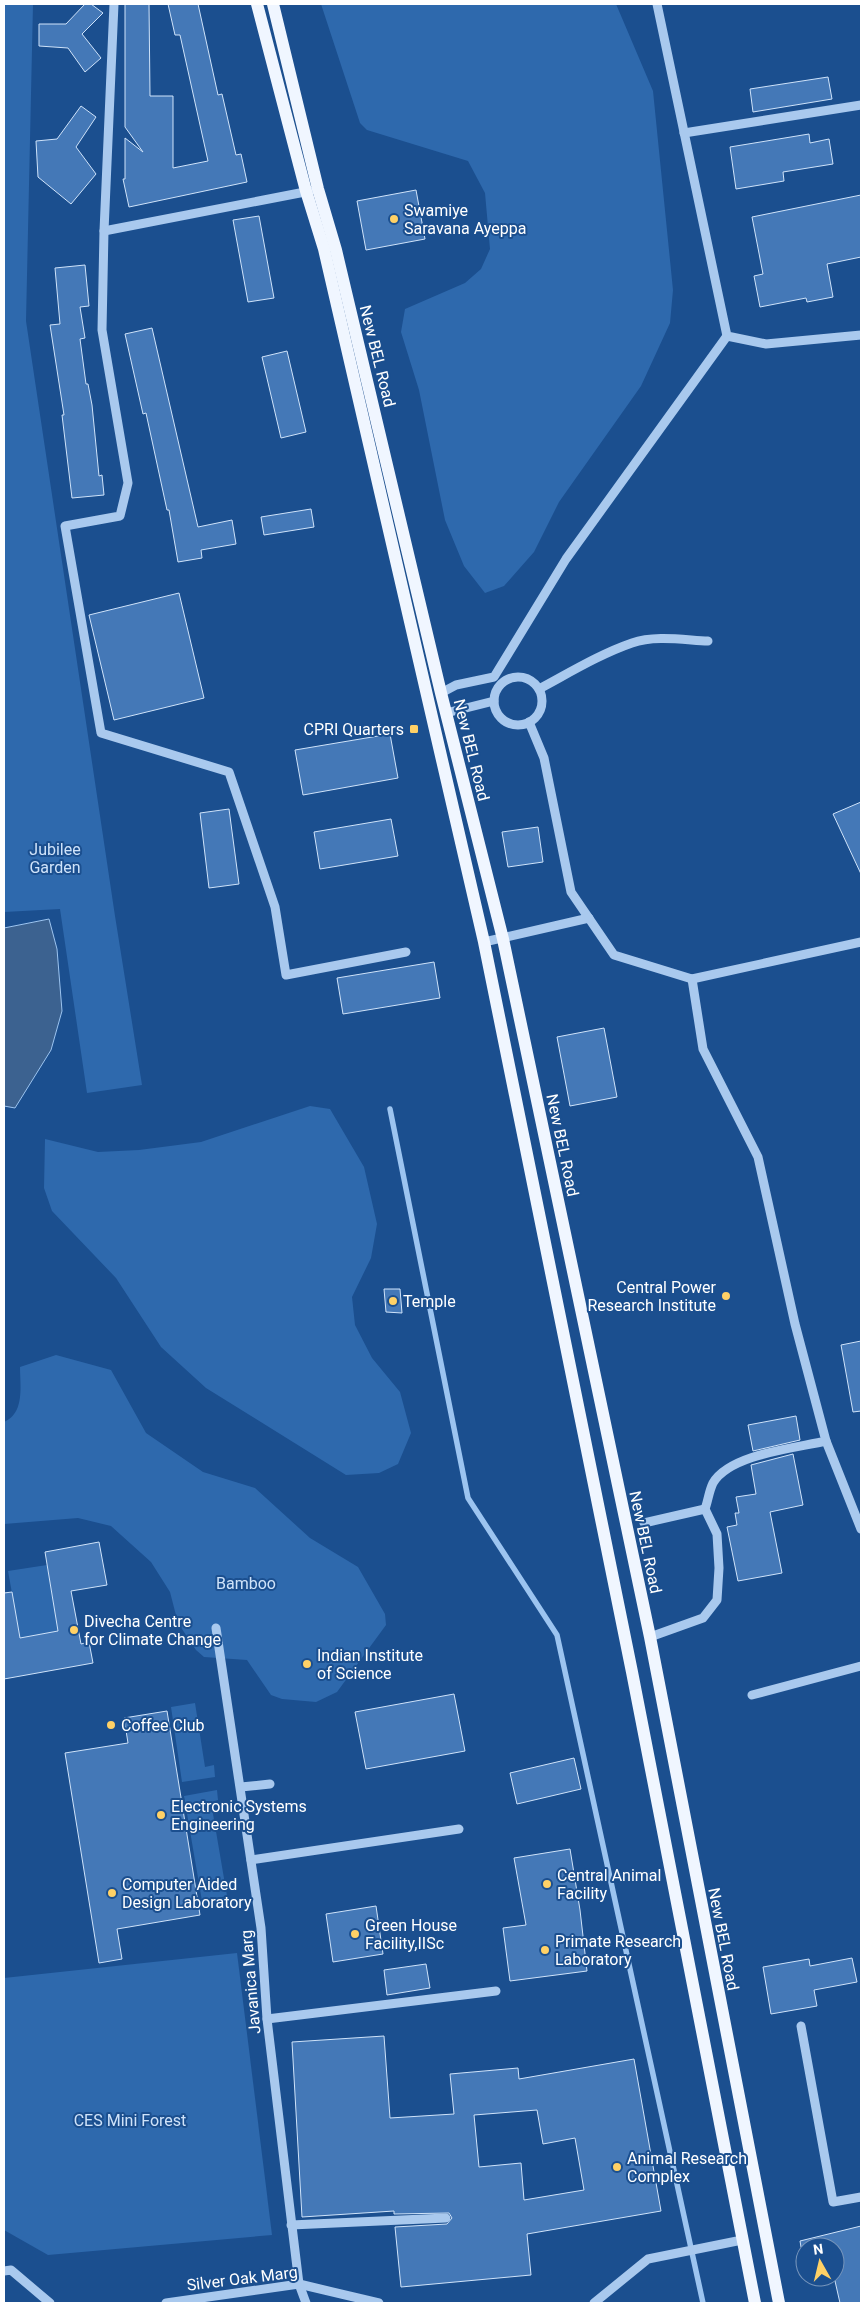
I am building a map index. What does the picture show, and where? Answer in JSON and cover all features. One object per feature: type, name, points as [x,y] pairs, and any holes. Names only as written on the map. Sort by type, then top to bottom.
[{"type":"main road","name":"New BEL Road","points":[[257,4],[312,190],[336,250],[440,693],[503,939],[650,1637],[779,2303]]},
{"type":"main road","name":"New BEL Road","points":[[273,4],[324,249],[484,942],[632,1672],[742,2240]]},
{"type":"main road","points":[[742,2240],[755,2303]]},
{"type":"lane","points":[[114,4],[104,231],[102,330],[128,483],[120,516],[65,526],[101,733],[229,772],[275,907],[286,975],[406,952]]},
{"type":"lane","points":[[440,693],[456,685],[494,677],[566,559],[727,336],[657,4]]},
{"type":"lane","points":[[684,133],[861,105]]},
{"type":"lane","points":[[104,231],[312,190]]},
{"type":"lane","points":[[727,336],[766,344],[861,335]]},
{"type":"lane","points":[[539,689],[633,642],[668,639],[708,641]]},
{"type":"lane","points":[[512,678],[528,679],[539,689],[542,704],[536,718],[529,722],[521,725],[506,722],[495,709],[494,701],[498,686],[512,678]]},
{"type":"lane","points":[[446,713],[494,701]]},
{"type":"lane","points":[[529,722],[544,758],[571,892],[614,955],[692,979],[861,942]]},
{"type":"lane","points":[[484,942],[589,918]]},
{"type":"lane","points":[[692,979],[703,1049],[758,1157],[795,1324],[818,1403],[826,1441],[861,1529]]},
{"type":"lane","points":[[650,1637],[704,1618],[717,1600],[719,1568],[717,1534],[705,1509],[713,1483],[727,1469],[764,1454],[826,1441]]},
{"type":"lane","points":[[644,1523],[705,1509]]},
{"type":"lane","name":"Javanica Marg","points":[[216,1628],[261,1928],[267,2020],[291,2225],[299,2284],[306,2303]]},
{"type":"lane","points":[[752,1695],[861,1666]]},
{"type":"lane","points":[[240,1787],[270,1784]]},
{"type":"lane","points":[[251,1860],[459,1829]]},
{"type":"lane","points":[[267,2020],[496,1991]]},
{"type":"lane","points":[[801,2026],[833,2202],[861,2197]]},
{"type":"lane","points":[[291,2225],[446,2218]]},
{"type":"lane","points":[[594,2303],[648,2259],[742,2240]]},
{"type":"lane","points":[[4,2270],[10,2270],[50,2303]]},
{"type":"lane","name":"Silver Oak Marg","points":[[166,2303],[299,2284],[380,2303]]},
{"type":"green space","name":"Jubilee Garden","points":[[4,4],[33,4],[26,321],[142,1085],[87,1093],[60,909],[4,912]]},
{"type":"green space","points":[[321,4],[616,4],[653,91],[673,290],[670,323],[641,386],[559,502],[534,552],[504,586],[485,593],[464,566],[445,520],[419,390],[401,332],[405,309],[465,283],[481,269],[490,249],[485,193],[468,161],[367,130],[360,123]]},
{"type":"green space","points":[[310,1106],[330,1109],[364,1167],[377,1224],[371,1258],[352,1297],[355,1325],[372,1358],[400,1392],[411,1433],[398,1464],[379,1473],[346,1475],[206,1388],[161,1347],[116,1278],[52,1211],[44,1188],[45,1139],[98,1152],[139,1150],[201,1142]]},
{"type":"green space","name":"Bamboo","points":[[56,1355],[111,1370],[146,1433],[203,1472],[255,1488],[310,1538],[358,1567],[385,1614],[386,1625],[337,1692],[316,1702],[282,1699],[271,1695],[247,1660],[204,1657],[196,1650],[178,1623],[170,1592],[151,1562],[111,1526],[78,1518],[4,1524],[4,1422],[11,1418],[18,1406],[20,1398],[20,1367]]},
{"type":"green space","points":[[47,1565],[58,1631],[20,1638],[8,1571]]},
{"type":"green space","points":[[195,1703],[205,1767],[214,1765],[215,1777],[182,1782],[171,1707]]},
{"type":"green space","points":[[217,1790],[218,1800],[211,1802],[227,1896],[202,1901],[184,1796]]},
{"type":"green space","name":"CES Mini Forest","points":[[237,1953],[272,2235],[48,2255],[4,2230],[4,1978]]},
{"type":"shaded area","points":[[49,919],[57,949],[62,1011],[51,1050],[15,1108],[4,1106],[4,928]]},
{"type":"building","points":[[85,4],[91,4],[103,13],[82,34],[101,58],[85,72],[68,48],[39,46],[39,24],[66,24]]},
{"type":"building","points":[[125,4],[149,4],[150,96],[173,96],[173,168],[208,161],[180,35],[175,35],[168,4],[198,4],[218,95],[222,94],[236,155],[241,154],[247,182],[129,207],[123,179],[125,179],[125,138],[143,152],[125,127]]},
{"type":"building","points":[[828,77],[832,99],[753,112],[750,89]]},
{"type":"building","points":[[81,106],[96,117],[76,147],[96,174],[71,204],[38,177],[36,141],[57,139]]},
{"type":"building","points":[[809,134],[810,143],[829,139],[833,164],[783,172],[784,181],[736,189],[730,147]]},
{"type":"building","points":[[416,190],[425,239],[366,250],[357,201]]},
{"type":"building","points":[[861,195],[861,257],[827,264],[833,297],[807,302],[806,298],[760,307],[754,276],[763,274],[752,217]]},
{"type":"building","points":[[259,216],[274,298],[248,302],[233,220]]},
{"type":"building","points":[[85,265],[89,306],[80,307],[85,338],[80,339],[86,384],[88,384],[92,405],[99,476],[102,475],[104,495],[72,498],[62,415],[64,415],[50,325],[60,324],[55,268]]},
{"type":"building","points":[[152,328],[198,527],[232,520],[236,544],[201,550],[202,558],[178,562],[169,510],[167,510],[146,413],[143,414],[125,334]]},
{"type":"building","points":[[287,351],[306,432],[281,438],[262,357]]},
{"type":"building","points":[[311,509],[314,527],[264,535],[261,517]]},
{"type":"building","points":[[179,593],[204,698],[114,720],[89,615]]},
{"type":"building","points":[[390,734],[398,778],[303,795],[295,750]]},
{"type":"building","points":[[861,802],[861,874],[833,814]]},
{"type":"building","points":[[229,809],[239,884],[209,888],[200,813]]},
{"type":"building","points":[[391,819],[398,856],[320,869],[314,832]]},
{"type":"building","points":[[538,827],[543,862],[508,867],[502,832]]},
{"type":"building","points":[[434,962],[440,998],[343,1014],[337,978]]},
{"type":"building","points":[[604,1028],[617,1097],[570,1106],[557,1037]]},
{"type":"building","name":"Temple","points":[[384,1289],[400,1289],[402,1313],[386,1312]]},
{"type":"building","points":[[861,1341],[861,1411],[853,1412],[841,1345]]},
{"type":"building","points":[[796,1416],[800,1440],[753,1451],[748,1425]]},
{"type":"building","points":[[793,1454],[803,1505],[770,1512],[782,1573],[738,1581],[727,1527],[737,1525],[735,1513],[739,1513],[736,1497],[756,1494],[751,1465]]},
{"type":"building","points":[[99,1542],[107,1585],[71,1591],[81,1644],[89,1642],[93,1663],[4,1679],[4,1593],[12,1592],[20,1638],[58,1631],[45,1552]]},
{"type":"building","points":[[454,1694],[465,1751],[366,1769],[355,1712]]},
{"type":"building","points":[[167,1711],[200,1915],[117,1929],[122,1959],[99,1963],[65,1753],[128,1743],[124,1718]]},
{"type":"building","points":[[574,1758],[581,1789],[517,1804],[510,1773]]},
{"type":"building","points":[[570,1849],[587,1971],[510,1981],[503,1928],[526,1925],[514,1858]]},
{"type":"building","name":"Green House Facility,IISc","points":[[376,1906],[383,1954],[333,1962],[326,1914]]},
{"type":"building","points":[[852,1958],[857,1982],[814,1990],[817,2006],[771,2014],[763,1967],[809,1959],[810,1966]]},
{"type":"building","points":[[426,1964],[430,1988],[387,1995],[384,1970]]},
{"type":"building","points":[[384,2036],[390,2118],[454,2114],[450,2074],[518,2068],[519,2079],[634,2059],[661,2211],[527,2234],[531,2275],[401,2287],[395,2227],[447,2224],[452,2218],[449,2213],[394,2214],[394,2211],[302,2217],[292,2042]],"holes":[[[537,2110],[543,2144],[575,2138],[584,2190],[524,2200],[521,2163],[479,2167],[474,2115]]]},
{"type":"building","points":[[861,2226],[861,2303],[840,2303],[836,2287],[845,2287],[845,2237],[816,2237]]},
{"type":"waterway","points":[[390,1109],[468,1498],[557,1635],[703,2303]]},
{"type":"place","name":"Swamiye Saravana Ayeppa","points":[[394,219]]},
{"type":"place","name":"CPRI Quarters","points":[[414,729]]},
{"type":"place","name":"Central Power Research Institute","points":[[726,1296]]},
{"type":"place","name":"Temple","points":[[393,1301]]},
{"type":"place","name":"Divecha Centre for Climate Change","points":[[74,1630]]},
{"type":"place","name":"Indian Institute of Science","points":[[307,1664]]},
{"type":"place","name":"Coffee Club","points":[[111,1725]]},
{"type":"place","name":"Electronic Systems Engineering","points":[[161,1815]]},
{"type":"place","name":"Central Animal Facility","points":[[547,1884]]},
{"type":"place","name":"Computer Aided Design Laboratory","points":[[112,1893]]},
{"type":"place","name":"Green House Facility,IISc","points":[[355,1934]]},
{"type":"place","name":"Primate Research Laboratory","points":[[545,1950]]},
{"type":"place","name":"Animal Research Complex","points":[[617,2167]]}]
